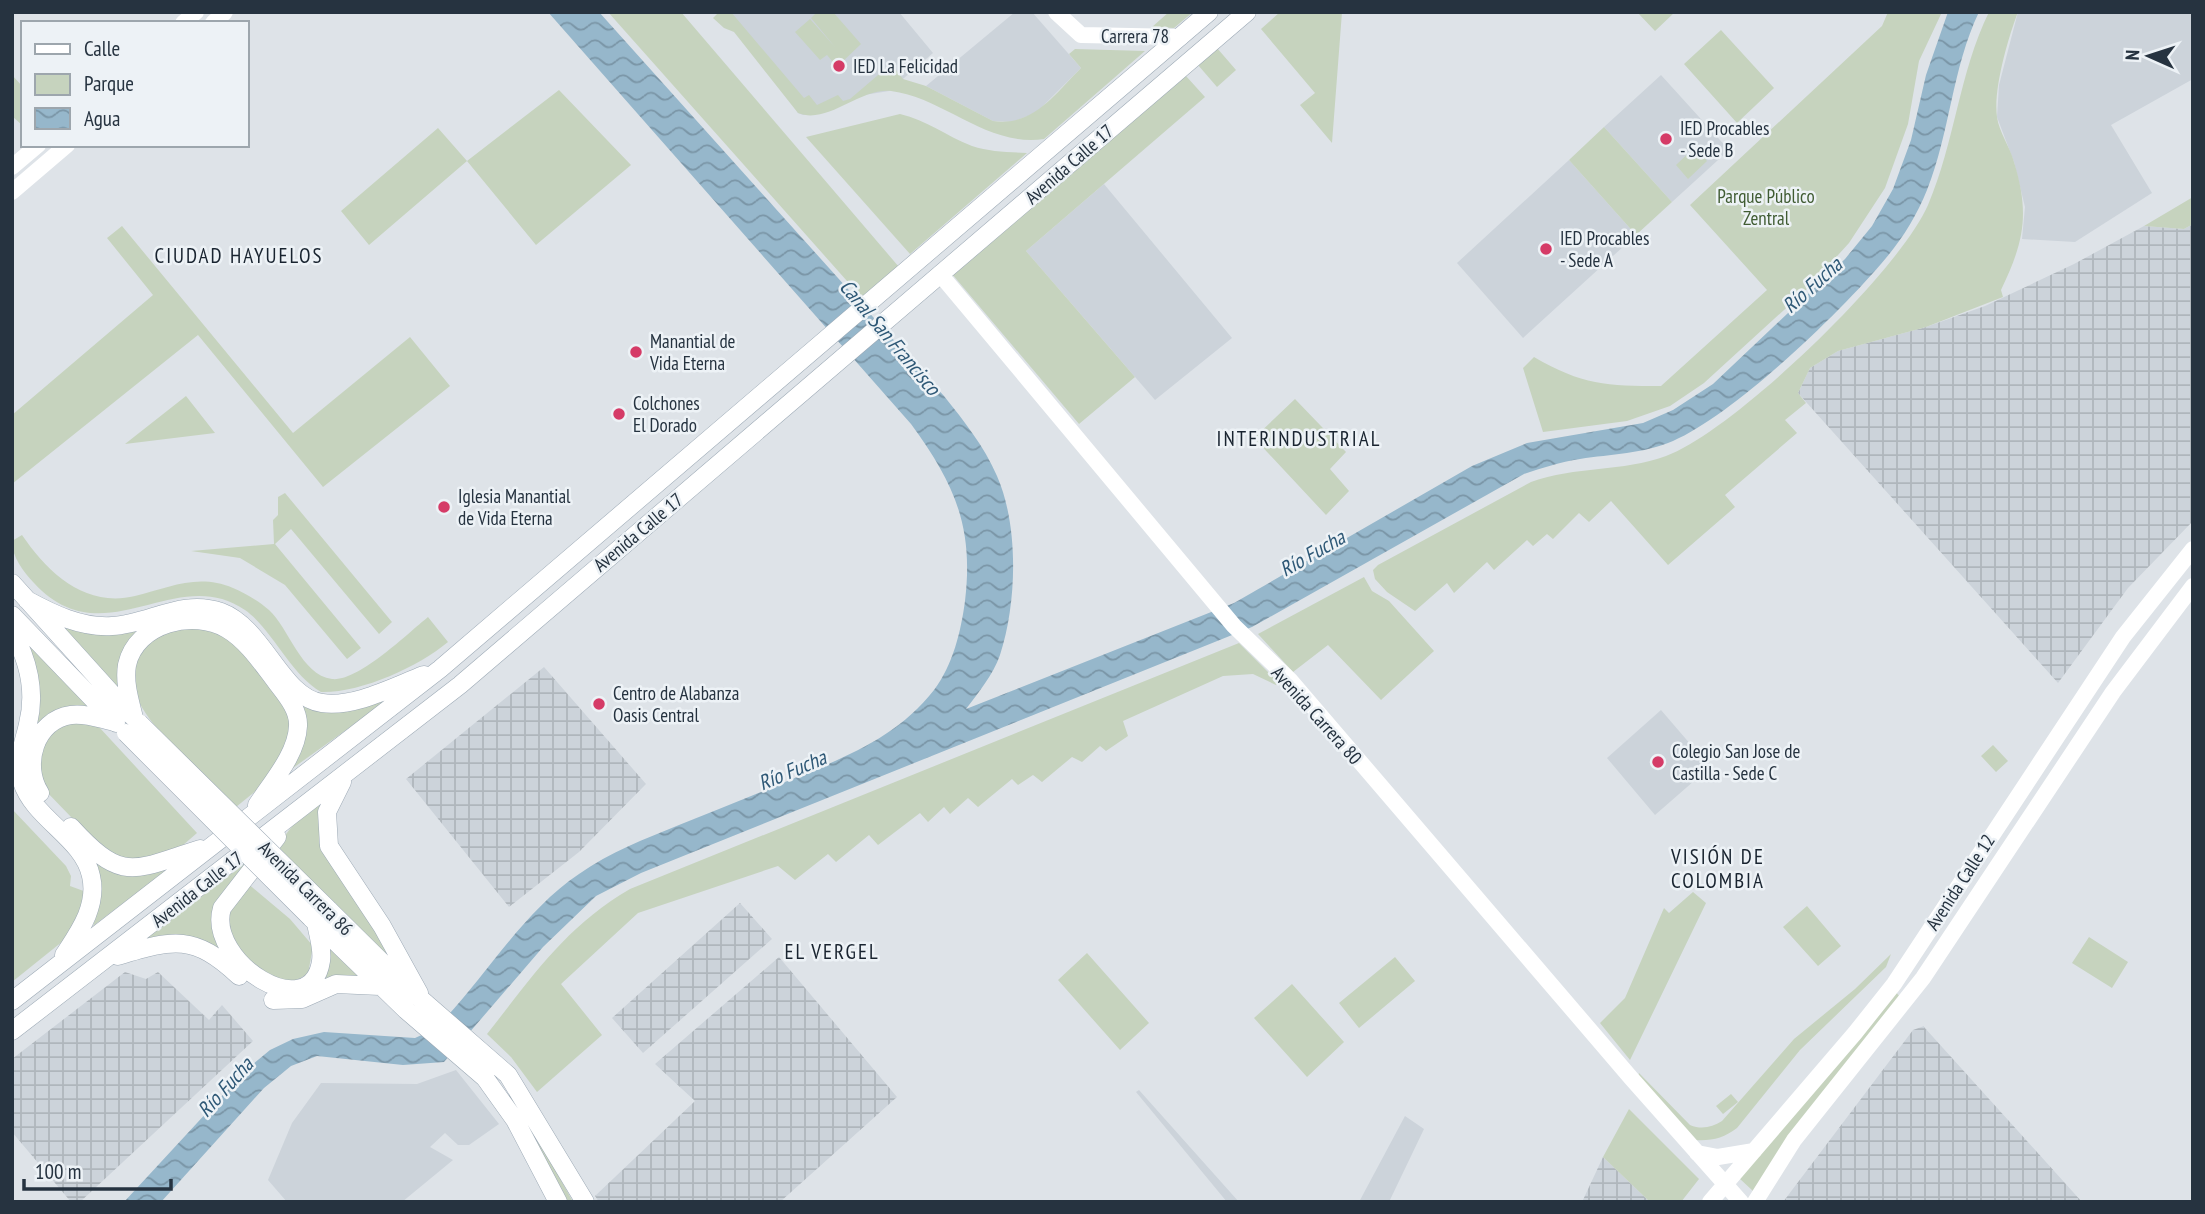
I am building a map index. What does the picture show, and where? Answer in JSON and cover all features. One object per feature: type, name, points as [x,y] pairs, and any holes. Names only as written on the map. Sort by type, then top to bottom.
[{"type":"main road","name":"Avenida Calle 17","points":[[12,1001],[440,669],[1209,12]]},
{"type":"main road","name":"Avenida Calle 17","points":[[12,1031],[460,685],[1247,12]]},
{"type":"main road","name":"Avenida Carrera 86","points":[[12,583],[128,724],[314,920],[380,986],[426,1012]]},
{"type":"main road","points":[[27,600],[65,618],[102,626],[126,624],[178,609],[215,610],[238,621],[252,632],[293,685],[304,696],[323,704],[356,699],[440,669]]},
{"type":"main road","name":"Avenida Carrera 86","points":[[12,615],[329,910],[426,1012],[473,1054],[508,1075],[585,1202]]},
{"type":"main road","points":[[210,846],[147,866],[111,864],[86,844],[35,785],[31,767],[35,746],[44,729],[61,718],[75,715],[128,724],[126,675],[129,657],[140,642],[156,629],[177,621],[214,623],[233,632],[279,686],[298,718],[292,747],[251,814]]},
{"type":"main road","points":[[12,631],[31,682],[29,720],[19,764],[22,782],[33,802],[79,853],[92,877],[90,906],[59,964]]},
{"type":"main road","points":[[350,771],[327,812],[328,846],[388,936],[426,1012]]},
{"type":"main road","points":[[303,807],[226,900],[220,915],[220,929],[232,953],[257,978],[267,985],[288,990],[308,983],[318,971],[321,952],[314,920]]},
{"type":"main road","points":[[106,960],[169,944],[201,946],[218,956],[255,991],[277,1001],[302,999],[337,984],[380,986]]},
{"type":"main road","name":"Avenida Carrera 86","points":[[473,1054],[507,1105],[558,1202]]},
{"type":"street","name":"Carrera 78","points":[[1056,12],[1081,35],[1181,37]]},
{"type":"street","points":[[12,167],[36,147]]},
{"type":"street","points":[[12,192],[65,147]]},
{"type":"street","name":"Avenida Carrera 80","points":[[940,274],[1201,587],[1251,643],[1290,680],[1741,1202]]},
{"type":"street","name":"Avenida Calle 12","points":[[1710,1202],[1894,984],[2123,637],[2193,549]]},
{"type":"street","name":"Avenida Calle 12","points":[[1755,1202],[1794,1140],[1923,978],[2113,692],[2193,586]]},
{"type":"street","points":[[1697,1153],[1718,1157],[1754,1150]]},
{"type":"shaded area","name":"IED La Felicidad","points":[[731,12],[899,12],[933,53],[889,91],[864,95],[824,112],[803,115],[798,113]]},
{"type":"shaded area","points":[[1015,12],[1032,12],[1081,68],[1036,113],[1012,122],[993,121],[926,86]]},
{"type":"shaded area","points":[[2018,12],[2193,12],[2193,79],[2111,125],[2152,193],[2075,242],[2022,239],[2025,207],[2014,162],[1997,117],[1999,85]]},
{"type":"shaded area","name":"IED Procables - Sede B","points":[[1661,75],[1729,150],[1672,202],[1604,127]]},
{"type":"shaded area","name":"IED Procables - Sede A","points":[[1569,160],[1636,235],[1523,338],[1457,263]]},
{"type":"shaded area","points":[[1104,184],[1232,338],[1155,400],[1026,251]]},
{"type":"shaded area","points":[[2193,224],[2193,521],[2128,588],[2058,683],[1798,393],[1810,368],[1838,351],[1926,327],[1985,306],[2074,264],[2144,226],[2184,229]]},
{"type":"shaded area","points":[[544,667],[646,784],[579,852],[509,907],[406,779]]},
{"type":"shaded area","name":"Colegio San Jose de Castilla - Sede C","points":[[1661,710],[1710,767],[1655,815],[1607,758]]},
{"type":"shaded area","points":[[740,903],[772,939],[643,1053],[612,1018]]},
{"type":"shaded area","points":[[779,957],[897,1097],[780,1202],[599,1202],[595,1196],[695,1101],[655,1064]]},
{"type":"shaded area","points":[[125,972],[146,979],[158,972],[209,1020],[222,1005],[253,1041],[80,1202],[71,1202],[12,1132],[12,1059]]},
{"type":"shaded area","points":[[1924,1026],[2082,1202],[1783,1202],[1913,1030]]},
{"type":"shaded area","points":[[456,1070],[499,1124],[469,1145],[458,1145],[445,1133],[430,1147],[453,1160],[402,1202],[287,1202],[268,1180],[292,1123],[321,1083],[417,1084]]},
{"type":"shaded area","points":[[1139,1090],[1239,1202],[1227,1202],[1136,1092]]},
{"type":"shaded area","points":[[1405,1116],[1424,1129],[1389,1202],[1359,1202]]},
{"type":"shaded area","points":[[1603,1157],[1650,1202],[1582,1202]]},
{"type":"green space","points":[[608,12],[681,12],[899,267],[863,299]]},
{"type":"green space","points":[[719,12],[731,12],[804,98],[809,95],[817,105],[838,95],[843,101],[850,99],[891,64],[903,79],[926,86],[993,121],[1007,122],[1032,114],[1081,68],[1069,54],[1075,49],[1145,51],[1044,139],[1023,140],[984,129],[911,95],[891,91],[867,95],[821,114],[798,113],[734,32],[724,28],[713,18]]},
{"type":"green space","points":[[817,12],[833,12],[861,44],[837,67],[827,55],[820,60],[795,32],[810,19],[835,47],[811,18]]},
{"type":"green space","points":[[1169,12],[1193,12],[1174,28],[1152,27]]},
{"type":"green space","points":[[1280,12],[1342,12],[1332,143],[1300,105],[1315,93],[1261,29]]},
{"type":"green space","points":[[1637,12],[1675,12],[1655,31]]},
{"type":"green space","name":"Parque Público Zentral","points":[[1888,12],[1942,12],[1919,61],[1908,124],[1885,188],[1849,243],[1808,288],[1704,383],[1670,406],[1627,421],[1543,432],[1523,368],[1534,357],[1566,373],[1595,382],[1661,386],[1767,290],[1690,205],[1882,26]]},
{"type":"green space","points":[[1989,12],[2018,12],[2002,64],[1996,106],[1998,123],[2019,180],[2023,213],[2015,257],[2001,290],[2003,297],[1926,327],[1838,351],[1810,368],[1798,393],[1806,403],[1785,420],[1797,433],[1725,495],[1735,507],[1668,565],[1611,501],[1589,522],[1579,513],[1553,539],[1547,534],[1533,546],[1527,540],[1494,570],[1487,562],[1454,593],[1447,583],[1415,611],[1387,592],[1375,579],[1373,570],[1378,565],[1531,482],[1565,473],[1633,465],[1666,456],[1696,440],[1732,415],[1812,346],[1885,269],[1928,205],[1945,157],[1971,59]]},
{"type":"green space","points":[[1721,30],[1774,88],[1737,123],[1684,64]]},
{"type":"green space","points":[[1217,48],[1236,70],[1217,87],[1198,65]]},
{"type":"green space","points":[[12,75],[21,85],[21,124],[12,116]]},
{"type":"green space","points":[[1186,76],[1205,97],[1026,251],[1135,377],[1079,424],[952,274]]},
{"type":"green space","points":[[559,90],[631,165],[536,245],[467,161]]},
{"type":"green space","points":[[900,114],[919,120],[972,146],[992,151],[1027,153],[910,254],[806,137]]},
{"type":"green space","points":[[1604,127],[1672,202],[1636,235],[1569,160]]},
{"type":"green space","points":[[438,128],[467,161],[369,245],[341,211]]},
{"type":"green space","points":[[1695,147],[1707,161],[1688,179],[1676,165]]},
{"type":"green space","points":[[2193,197],[2193,224],[2184,229],[2144,226]]},
{"type":"green space","points":[[122,226],[293,433],[410,337],[450,386],[323,487],[198,335],[12,484],[12,415],[153,295],[107,238]]},
{"type":"green space","points":[[186,396],[215,433],[125,444]]},
{"type":"green space","points":[[1295,399],[1346,452],[1330,469],[1349,491],[1326,515],[1254,438]]},
{"type":"green space","points":[[285,493],[392,622],[379,634],[291,529],[275,544],[361,648],[347,659],[285,585],[240,558],[191,551],[274,544],[273,520],[278,515],[278,497]]},
{"type":"green space","points":[[22,535],[56,574],[84,592],[100,597],[135,596],[195,582],[220,584],[238,590],[269,610],[312,669],[321,676],[332,679],[343,678],[368,665],[428,617],[448,642],[388,677],[354,688],[321,692],[290,663],[255,618],[245,610],[219,598],[192,596],[113,612],[87,613],[60,604],[34,583],[19,564],[12,541]]},
{"type":"green space","points":[[1364,577],[1372,591],[1389,601],[1434,651],[1381,700],[1328,645],[1293,672],[1258,634]]},
{"type":"green space","points":[[51,619],[153,624],[119,690]]},
{"type":"green space","points":[[206,627],[236,642],[291,711],[293,731],[285,751],[262,786],[236,807],[182,756],[156,727],[138,700],[133,680],[141,652],[154,637],[173,628]]},
{"type":"green space","points":[[25,641],[94,711],[33,733]]},
{"type":"green space","points":[[1239,643],[1280,684],[1276,685],[1253,674],[1223,676],[1123,721],[1128,736],[1106,751],[1100,746],[1082,762],[1072,757],[1042,782],[1033,775],[1018,785],[1012,779],[978,807],[968,798],[950,814],[944,807],[928,822],[920,813],[878,845],[869,835],[836,862],[828,854],[795,880],[778,866],[638,913],[561,984],[602,1035],[537,1092],[511,1057],[487,1034],[568,936],[630,889]]},
{"type":"green space","points":[[292,693],[320,711],[334,713],[388,700],[286,773]]},
{"type":"green space","points":[[74,720],[99,727],[197,833],[182,846],[160,855],[132,861],[102,849],[42,787],[38,770],[43,742],[50,733]]},
{"type":"green space","points":[[1993,745],[2008,761],[1996,772],[1981,756]]},
{"type":"green space","points":[[326,800],[319,821],[319,843],[399,968],[277,846],[293,825]]},
{"type":"green space","points":[[12,809],[66,866],[71,876],[70,886],[89,893],[68,937],[12,982]]},
{"type":"green space","points":[[253,857],[229,885],[226,955],[135,947]]},
{"type":"green space","points":[[92,861],[113,872],[171,867],[93,926],[97,912]]},
{"type":"green space","points":[[246,882],[290,919],[313,946],[308,974],[287,985],[264,977],[227,935],[227,912]]},
{"type":"green space","points":[[1693,892],[1706,903],[1630,1060],[1600,1023],[1625,998],[1664,908],[1669,913]]},
{"type":"green space","points":[[1807,906],[1841,946],[1818,966],[1783,927]]},
{"type":"green space","points":[[2089,937],[2128,962],[2112,988],[2072,963]]},
{"type":"green space","points":[[326,945],[363,981],[320,984]]},
{"type":"green space","points":[[1087,953],[1149,1023],[1120,1050],[1058,980]]},
{"type":"green space","points":[[1891,954],[1886,967],[1800,1050],[1737,1128],[1727,1134],[1712,1139],[1695,1140],[1637,1080],[1639,1073],[1690,1125],[1703,1128],[1718,1123],[1794,1039],[1855,989]]},
{"type":"green space","points":[[1395,957],[1415,981],[1359,1028],[1339,1003]]},
{"type":"green space","points":[[1292,984],[1344,1042],[1307,1077],[1254,1018]]},
{"type":"green space","points":[[1894,990],[1901,998],[1753,1191],[1739,1178]]},
{"type":"green space","points":[[1731,1094],[1738,1102],[1723,1114],[1716,1106]]},
{"type":"green space","points":[[1629,1109],[1699,1179],[1681,1202],[1650,1202],[1603,1157]]},
{"type":"green space","points":[[530,1124],[573,1202],[564,1202],[525,1126]]},
{"type":"water","name":"Canal San Francisco","points":[[548,12],[599,12],[944,396],[986,454],[997,476],[1009,518],[1012,589],[1006,634],[1000,655],[989,677],[966,709],[1234,603],[1472,466],[1527,443],[1643,423],[1673,410],[1713,384],[1845,259],[1872,226],[1893,189],[1911,140],[1926,75],[1948,12],[1979,12],[1963,55],[1935,168],[1923,199],[1904,234],[1867,280],[1816,332],[1756,385],[1698,428],[1650,449],[1573,460],[1524,474],[1252,627],[641,873],[596,896],[543,947],[444,1062],[403,1065],[317,1056],[291,1066],[264,1088],[161,1202],[124,1202],[246,1070],[270,1050],[293,1039],[324,1032],[415,1038],[435,1029],[521,927],[558,890],[579,874],[628,846],[874,742],[921,705],[941,680],[951,659],[965,601],[966,550],[958,506],[926,445],[911,424]]},
{"type":"place","name":"IED La Felicidad","points":[[839,66]]},
{"type":"place","name":"IED Procables - Sede B","points":[[1666,139]]},
{"type":"place","name":"IED Procables - Sede A","points":[[1546,249]]},
{"type":"place","name":"Manantial de Vida Eterna","points":[[636,352]]},
{"type":"place","name":"Colchones El Dorado","points":[[619,414]]},
{"type":"place","name":"Iglesia Manantial de Vida Eterna","points":[[444,507]]},
{"type":"place","name":"Centro de Alabanza Oasis Central","points":[[599,704]]},
{"type":"place","name":"Colegio San Jose de Castilla - Sede C","points":[[1658,762]]},
{"type":"district","name":"CIUDAD HAYUELOS","points":[[239,255]]},
{"type":"district","name":"INTERINDUSTRIAL","points":[[1299,438]]},
{"type":"district","name":"VISIÓN DE COLOMBIA","points":[[1718,868]]},
{"type":"district","name":"EL VERGEL","points":[[832,951]]},
{"type":"water label","name":"Río Fucha","points":[[1812,285]]},
{"type":"water label","name":"Río Fucha","points":[[1312,553]]},
{"type":"water label","name":"Río Fucha","points":[[792,770]]},
{"type":"water label","name":"Río Fucha","points":[[225,1087]]}]
